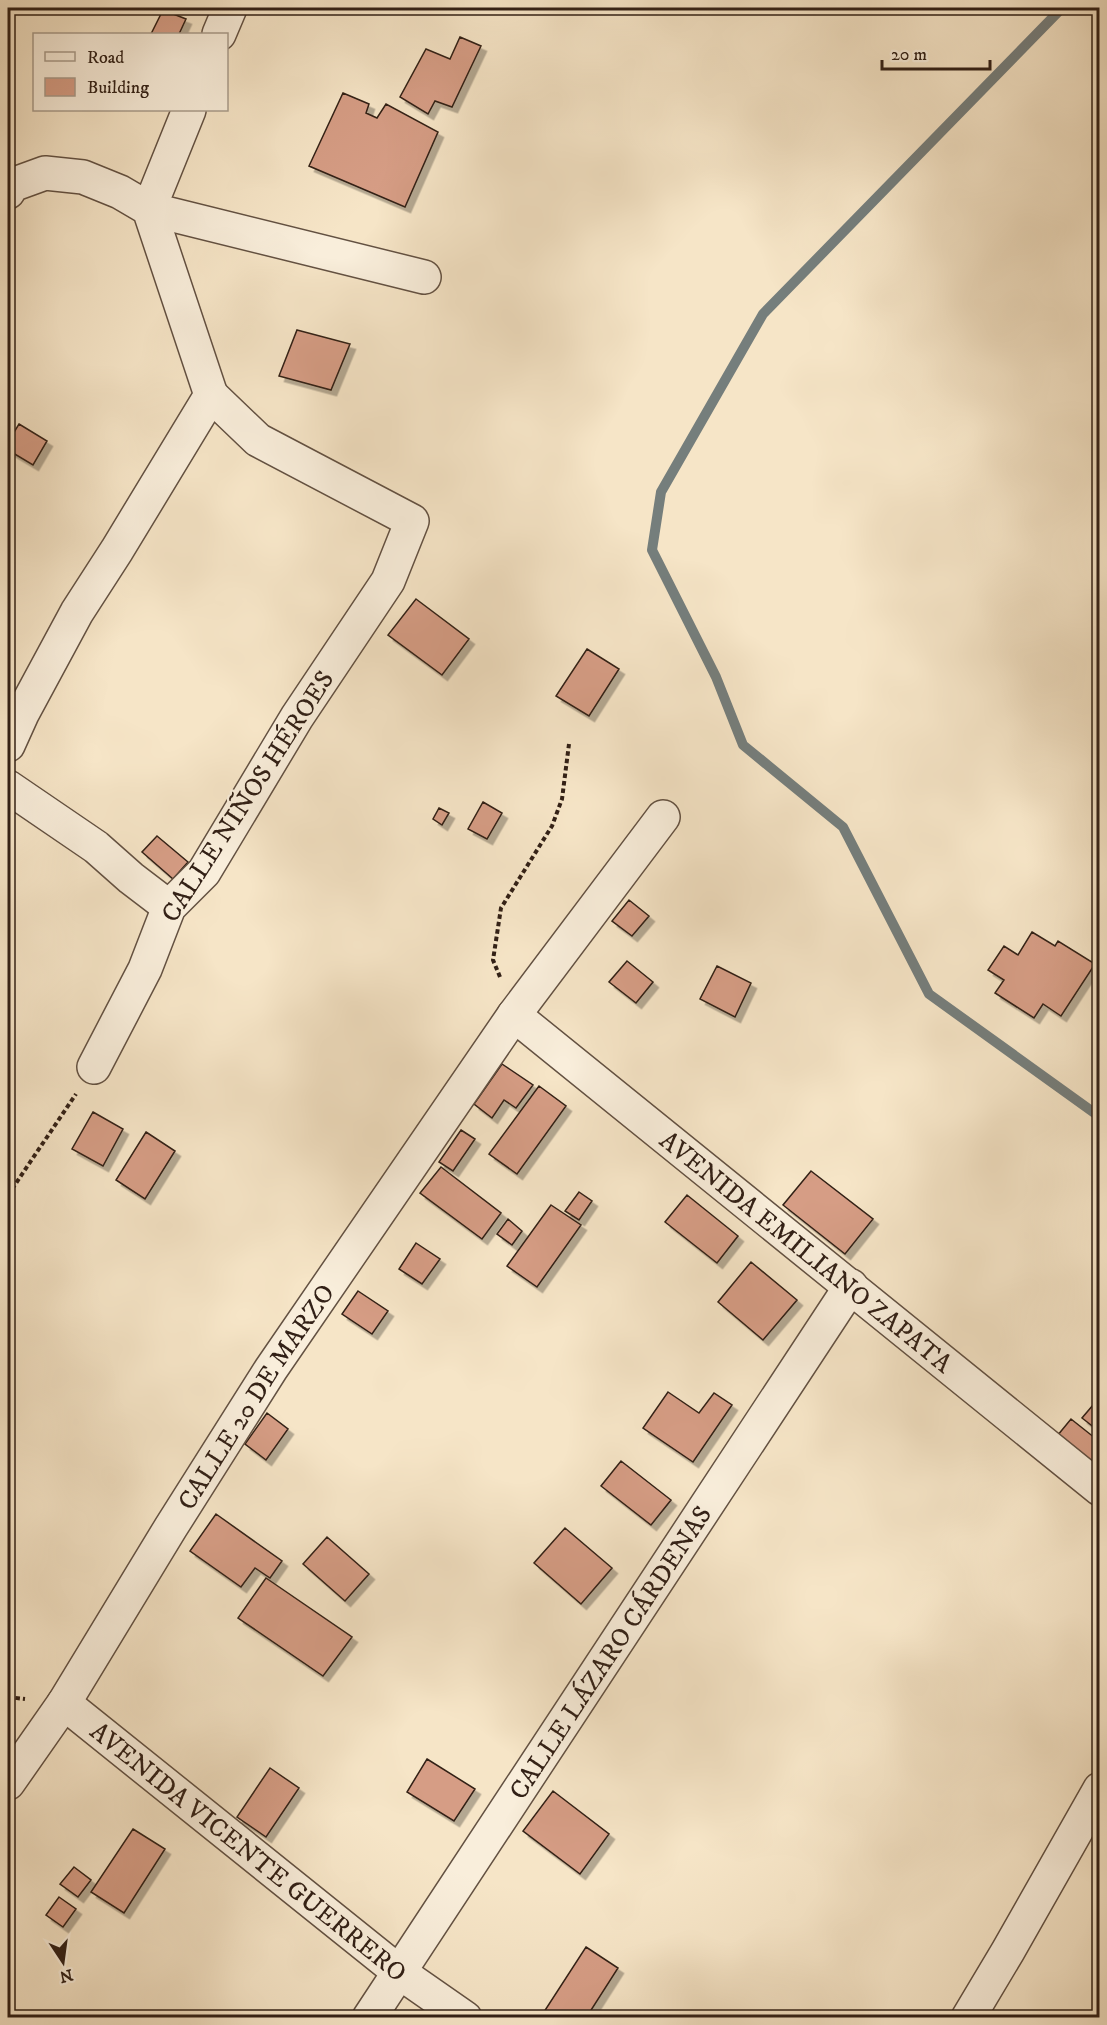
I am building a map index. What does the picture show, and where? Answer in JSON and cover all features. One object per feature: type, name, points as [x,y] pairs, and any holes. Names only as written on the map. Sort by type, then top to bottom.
[{"type":"street","points":[[219,33],[230,8]]},
{"type":"street","points":[[8,745],[21,714],[77,612],[211,395],[149,208],[189,111]]},
{"type":"street","points":[[8,192],[12,185],[45,173],[83,177],[120,192],[149,208],[424,277]]},
{"type":"street","name":"CALLE NIÑOS HÉROES","points":[[94,1067],[145,969],[170,907],[204,872],[297,717],[388,581],[412,521],[258,440],[211,395]]},
{"type":"street","points":[[8,787],[96,847],[131,878],[170,907]]},
{"type":"street","name":"CALLE 20 DE MARZO","points":[[8,1783],[64,1703],[271,1369],[514,1015],[663,817]]},
{"type":"street","name":"AVENIDA EMILIANO ZAPATA","points":[[514,1015],[1100,1489]]},
{"type":"street","name":"CALLE LÁZARO CÁRDENAS","points":[[369,2018],[851,1286]]},
{"type":"street","name":"AVENIDA VICENTE GUERRERO","points":[[64,1703],[399,1972],[465,2018]]},
{"type":"street","points":[[968,2018],[1100,1789]]},
{"type":"path","points":[[514,1015],[493,960],[501,908],[552,826],[562,799],[569,744]]},
{"type":"path","points":[[8,1195],[94,1067]]},
{"type":"building","points":[[163,10],[186,19],[179,33],[152,33]]},
{"type":"building","points":[[460,37],[481,46],[452,107],[435,101],[428,114],[400,97],[426,49],[450,59]]},
{"type":"building","points":[[343,93],[369,104],[366,113],[377,118],[386,104],[438,132],[405,207],[309,166]]},
{"type":"building","points":[[297,330],[350,344],[331,390],[279,376]]},
{"type":"building","points":[[19,424],[47,441],[33,465],[8,450],[8,442]]},
{"type":"building","points":[[416,599],[469,639],[442,675],[388,635]]},
{"type":"building","points":[[587,649],[619,669],[589,716],[556,696]]},
{"type":"building","points":[[483,802],[502,813],[487,839],[468,829]]},
{"type":"building","points":[[439,808],[449,813],[442,825],[433,819]]},
{"type":"building","points":[[157,836],[188,862],[173,879],[142,852]]},
{"type":"building","points":[[629,900],[649,916],[632,936],[612,921]]},
{"type":"building","points":[[1032,932],[1055,946],[1058,941],[1095,964],[1061,1016],[1043,1004],[1034,1018],[995,993],[1004,980],[988,970],[1004,946],[1018,955]]},
{"type":"building","points":[[627,961],[653,982],[636,1003],[609,982]]},
{"type":"building","points":[[717,966],[751,983],[735,1017],[700,999]]},
{"type":"building","points":[[502,1064],[533,1085],[516,1108],[504,1100],[492,1118],[474,1104]]},
{"type":"building","points":[[539,1086],[566,1106],[517,1174],[489,1154]]},
{"type":"building","points":[[93,1112],[123,1129],[103,1166],[72,1149]]},
{"type":"building","points":[[461,1130],[475,1139],[453,1171],[439,1162]]},
{"type":"building","points":[[146,1132],[175,1151],[145,1199],[116,1180]]},
{"type":"building","points":[[441,1167],[501,1213],[482,1239],[420,1193]]},
{"type":"building","points":[[811,1171],[873,1219],[845,1254],[783,1205]]},
{"type":"building","points":[[579,1192],[592,1201],[579,1220],[565,1211]]},
{"type":"building","points":[[687,1195],[738,1236],[717,1263],[665,1222]]},
{"type":"building","points":[[551,1205],[581,1225],[537,1287],[507,1266]]},
{"type":"building","points":[[508,1219],[522,1231],[512,1245],[497,1234]]},
{"type":"building","points":[[416,1243],[440,1259],[422,1284],[399,1269]]},
{"type":"building","points":[[751,1262],[797,1300],[763,1340],[718,1302]]},
{"type":"building","points":[[358,1291],[388,1311],[372,1334],[342,1314]]},
{"type":"building","points":[[668,1392],[699,1413],[714,1393],[732,1405],[693,1462],[643,1428]]},
{"type":"building","points":[[1093,1405],[1100,1410],[1100,1432],[1082,1418]]},
{"type":"building","points":[[267,1413],[288,1429],[266,1460],[245,1444]]},
{"type":"building","points":[[1071,1419],[1100,1442],[1100,1462],[1092,1472],[1053,1441]]},
{"type":"building","points":[[621,1461],[671,1500],[651,1525],[601,1486]]},
{"type":"building","points":[[216,1514],[282,1561],[270,1578],[255,1568],[241,1587],[190,1551]]},
{"type":"building","points":[[565,1528],[612,1568],[581,1604],[534,1563]]},
{"type":"building","points":[[327,1537],[369,1574],[345,1601],[303,1564]]},
{"type":"building","points":[[266,1578],[352,1637],[323,1676],[238,1618]]},
{"type":"building","points":[[427,1759],[475,1789],[454,1821],[407,1792]]},
{"type":"building","points":[[270,1768],[299,1788],[266,1837],[237,1817]]},
{"type":"building","points":[[553,1791],[609,1834],[580,1874],[523,1831]]},
{"type":"building","points":[[133,1829],[165,1849],[124,1913],[91,1892]]},
{"type":"building","points":[[74,1867],[91,1880],[78,1897],[60,1884]]},
{"type":"building","points":[[59,1897],[76,1909],[63,1927],[46,1915]]},
{"type":"building","points":[[586,1947],[618,1968],[586,2018],[540,2018]]},
{"type":"waterway","points":[[1062,8],[763,314],[661,492],[652,550],[716,677],[743,745],[843,827],[929,994],[1100,1117]]}]
